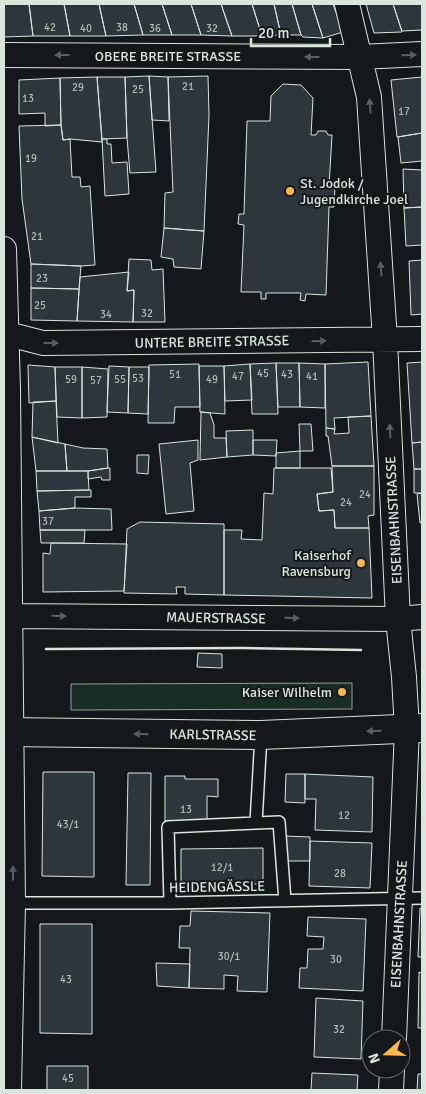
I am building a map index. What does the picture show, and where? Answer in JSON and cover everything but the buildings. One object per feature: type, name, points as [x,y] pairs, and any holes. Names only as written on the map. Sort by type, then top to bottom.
[{"type":"main road","name":"KARLSTRASSE","points":[[8,732],[261,735],[415,728]]},
{"type":"street","name":"EISENBAHNSTRASSE","points":[[347,4],[369,97],[385,340],[398,619],[404,677],[415,728],[411,898],[395,1029]]},
{"type":"street","name":"OBERE BREITE STRASSE","points":[[4,55],[360,57],[422,54]]},
{"type":"street","points":[[4,248],[8,732],[13,903],[9,1090]]},
{"type":"street","name":"UNTERE BREITE STRASSE","points":[[5,333],[43,343],[422,339]]},
{"type":"street","name":"MAUERSTRASSE","points":[[7,616],[398,619],[422,617]]},
{"type":"lane","points":[[256,823],[261,735]]},
{"type":"lane","points":[[170,903],[168,826],[279,822],[285,901]]},
{"type":"lane","name":"HEIDENGÄSSLE","points":[[13,903],[170,903],[411,898]]},
{"type":"green space","points":[[352,683],[352,709],[71,710],[71,684]]},
{"type":"wall","points":[[46,649],[242,648],[361,650]]},
{"type":"place","name":"St. Jodok / Jugendkirche Joel","points":[[290,191]]},
{"type":"place","name":"Kaiserhof Ravensburg","points":[[361,563]]},
{"type":"place","name":"Kaiser Wilhelm","points":[[342,692]]}]
